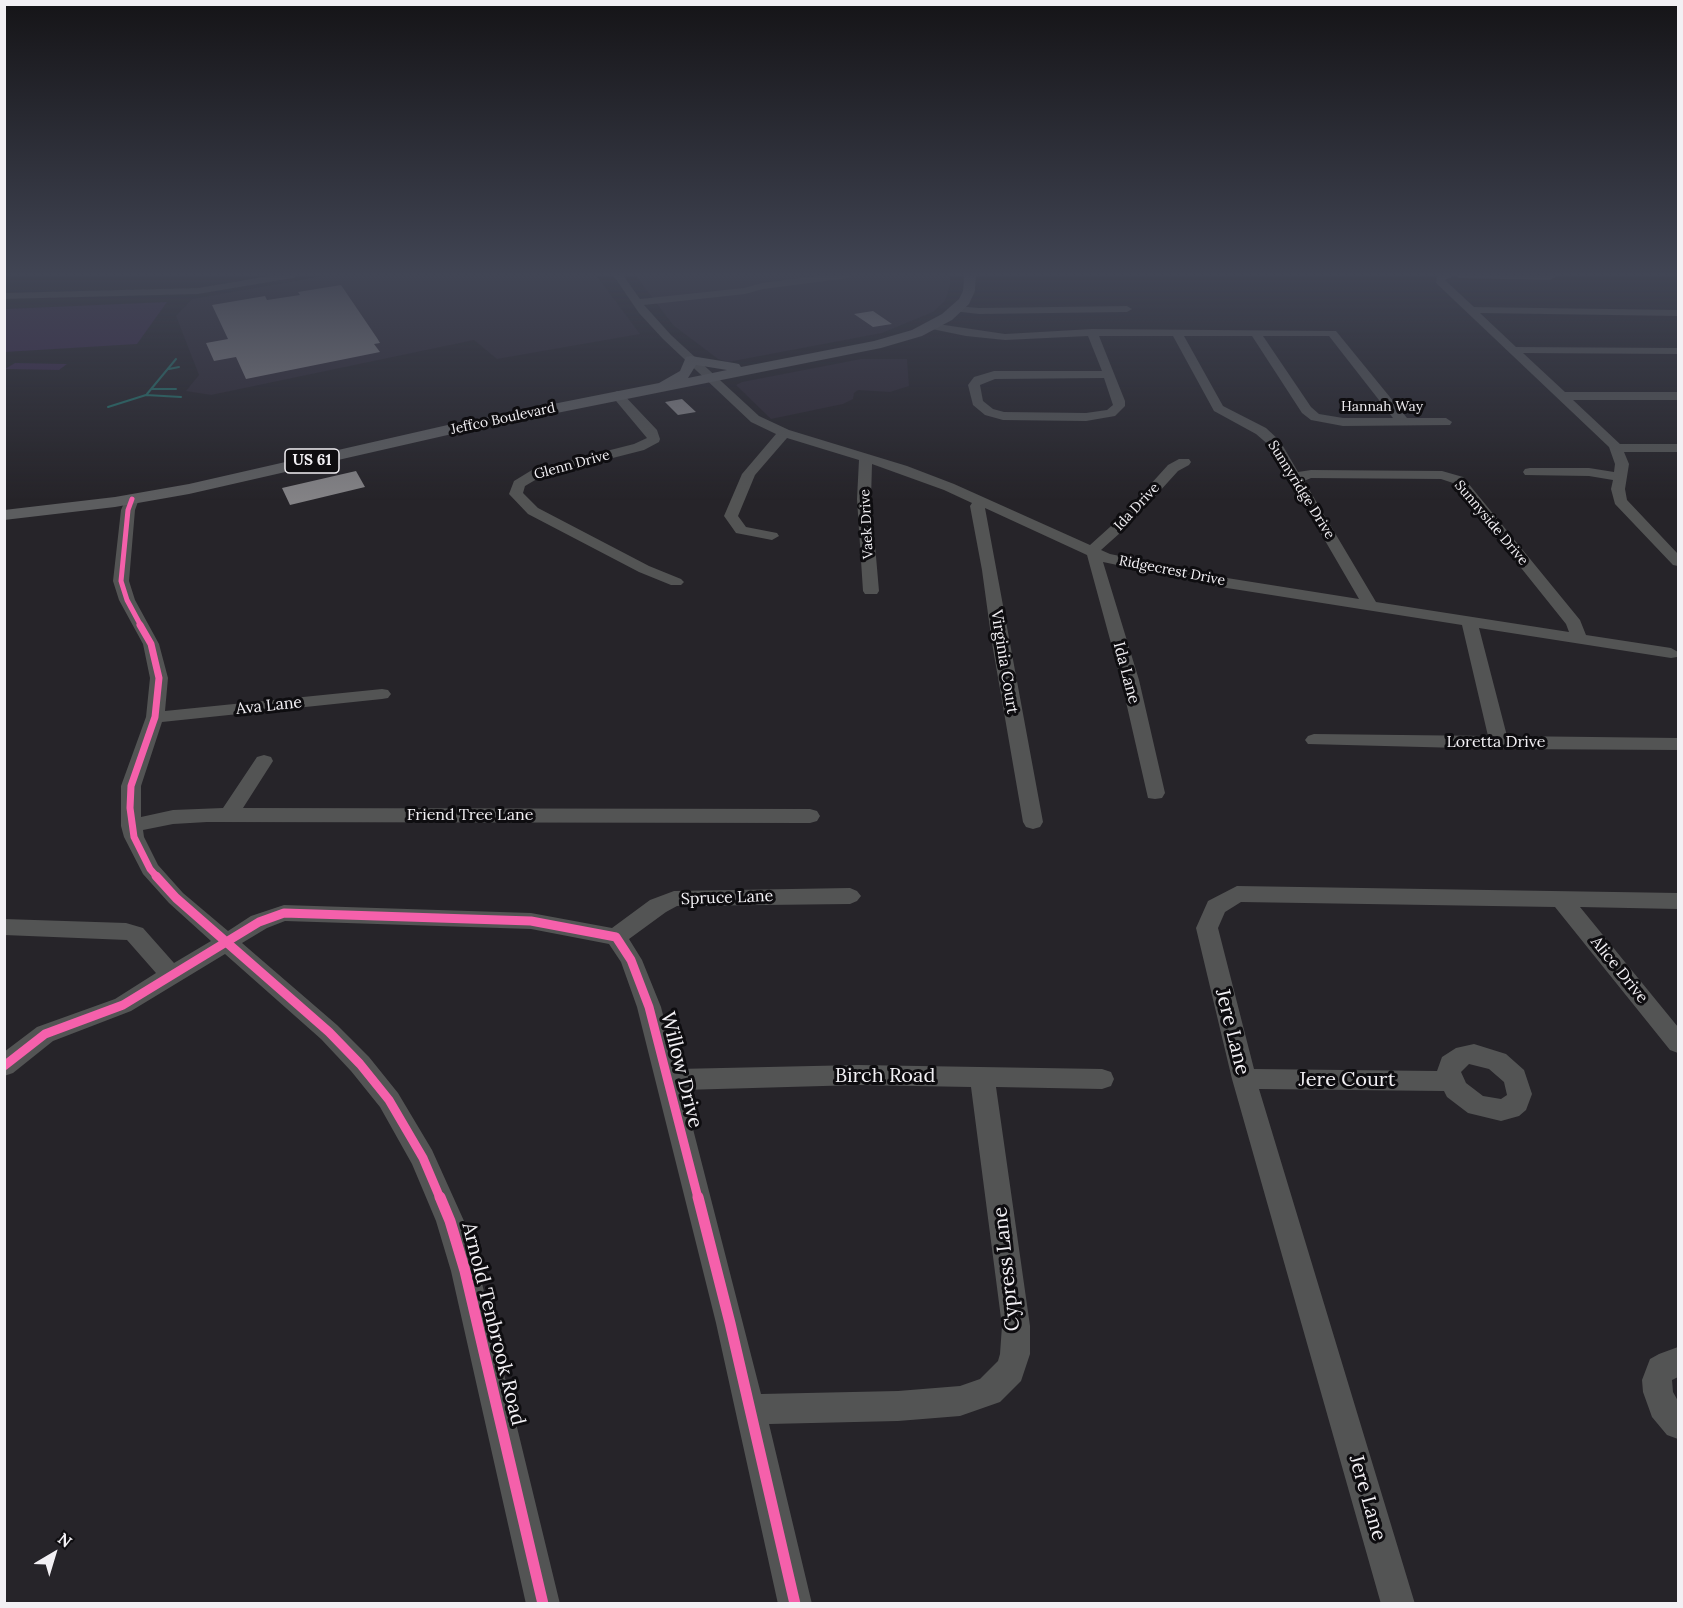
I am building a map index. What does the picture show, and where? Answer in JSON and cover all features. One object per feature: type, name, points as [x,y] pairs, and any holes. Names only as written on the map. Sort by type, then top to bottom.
[{"type":"main road","name":"Jeffco Boulevard","points":[[4,515],[132,499],[209,485],[452,429],[850,350]]},
{"type":"main road","points":[[662,387],[686,373],[691,360],[754,369]]},
{"type":"street","name":"Ridgecrest Drive","points":[[681,350],[755,419],[784,433],[923,476],[1093,553],[1129,563],[1216,580],[1671,653]]},
{"type":"street","points":[[1099,350],[1109,374],[1119,406],[1111,413],[1098,416],[1003,416],[981,408],[975,396],[974,385],[978,380],[994,375],[1109,374]]},
{"type":"street","name":"Sunnyridge Drive","points":[[1186,350],[1218,408],[1271,438],[1370,605]]},
{"type":"street","name":"Hannah Way","points":[[1267,350],[1310,413],[1335,422],[1446,422]]},
{"type":"street","points":[[1346,350],[1403,422]]},
{"type":"street","points":[[1515,350],[1616,448],[1622,464],[1618,492],[1624,507],[1678,562]]},
{"type":"street","points":[[1522,350],[1678,351]]},
{"type":"street","name":"Glenn Drive","points":[[617,395],[645,425],[654,439],[639,447],[537,472],[519,484],[516,494],[533,510],[644,569],[676,582]]},
{"type":"street","points":[[1563,396],[1678,396]]},
{"type":"street","points":[[772,536],[741,530],[731,516],[749,474],[784,433]]},
{"type":"street","points":[[1616,448],[1678,448]]},
{"type":"street","name":"Vaek Drive","points":[[866,458],[864,499],[871,591]]},
{"type":"street","name":"Ida Drive","points":[[1093,553],[1173,468],[1184,462]]},
{"type":"street","points":[[1530,472],[1589,472],[1620,477]]},
{"type":"street","name":"Sunnyside Drive","points":[[1297,481],[1300,476],[1311,474],[1442,475],[1458,480],[1574,623],[1579,639]]},
{"type":"street","name":"Arnold Tenbrook Road","points":[[132,499],[128,510],[121,581],[127,600],[146,633],[156,659],[159,678],[155,717],[137,762],[131,786],[131,826],[140,853],[162,884],[329,1032],[360,1064],[399,1116],[432,1177],[450,1221],[465,1271],[543,1604]]},
{"type":"street","name":"Virginia Court","points":[[980,502],[977,506],[990,570],[1001,654],[1033,822]]},
{"type":"street","name":"Ida Lane","points":[[1093,553],[1130,680],[1155,793]]},
{"type":"street","points":[[1469,620],[1499,742]]},
{"type":"street","name":"Ava Lane","points":[[155,717],[382,694]]},
{"type":"street","name":"Loretta Drive","points":[[1314,740],[1678,744]]},
{"type":"street","points":[[229,815],[264,761]]},
{"type":"street","name":"Friend Tree Lane","points":[[131,826],[173,817],[229,815],[810,816]]},
{"type":"street","name":"Jere Lane","points":[[1398,1604],[1244,1079],[1207,928],[1216,907],[1237,894],[1678,901]]},
{"type":"street","name":"Spruce Lane","points":[[616,937],[658,906],[674,899],[850,896]]},
{"type":"street","name":"Alice Drive","points":[[1560,898],[1678,1043]]},
{"type":"street","points":[[4,1066],[45,1034],[123,1005],[270,916],[284,913],[531,921],[616,937]]},
{"type":"street","points":[[4,927],[126,931],[135,934],[172,976]]},
{"type":"street","name":"Willow Drive","points":[[616,937],[635,970],[649,1006],[750,1409],[795,1604]]},
{"type":"street","name":"Birch Road","points":[[667,1080],[858,1075],[1102,1079]]},
{"type":"street","name":"Cypress Lane","points":[[750,1409],[898,1406],[960,1401],[989,1391],[1010,1370],[1015,1354],[1016,1326],[982,1078]]},
{"type":"street","name":"Jere Court","points":[[1244,1079],[1451,1081]]},
{"type":"street","points":[[1678,1362],[1669,1364],[1661,1370],[1657,1380],[1663,1406],[1678,1424]]},
{"type":"shaded area","points":[[5,350],[37,350],[5,352]]},
{"type":"shaded area","points":[[189,350],[426,350],[211,395],[186,391],[199,375]]},
{"type":"shaded area","points":[[486,350],[548,350],[497,359]]},
{"type":"shaded area","points":[[706,350],[792,350],[728,362],[718,359]]},
{"type":"shaded area","points":[[861,359],[907,359],[909,386],[890,392],[858,390],[854,393],[853,399],[843,404],[771,419],[736,385],[742,382]]},
{"type":"shaded area","points":[[15,363],[67,364],[59,370],[5,369]]},
{"type":"building","points":[[209,350],[379,350],[380,352],[246,379],[236,357],[214,361]]},
{"type":"building","points":[[682,399],[696,412],[678,415],[665,402]]},
{"type":"building","points":[[356,471],[365,487],[290,505],[282,488]]},
{"type":"waterway","points":[[147,394],[176,359]]},
{"type":"waterway","points":[[169,369],[179,367]]},
{"type":"waterway","points":[[152,389],[176,389]]},
{"type":"waterway","points":[[108,407],[146,395],[181,397]]},
{"type":"cycle path","points":[[132,499],[128,510],[121,581],[127,600],[151,644],[159,678],[155,717],[131,786],[130,808],[134,837],[150,869],[176,898],[329,1032],[360,1064],[389,1100],[423,1158],[450,1221],[465,1271],[543,1604]]},
{"type":"cycle path","points":[[4,1066],[45,1034],[123,1005],[259,922],[284,913],[531,921],[616,937],[631,960],[649,1007],[730,1323],[795,1604]]}]
